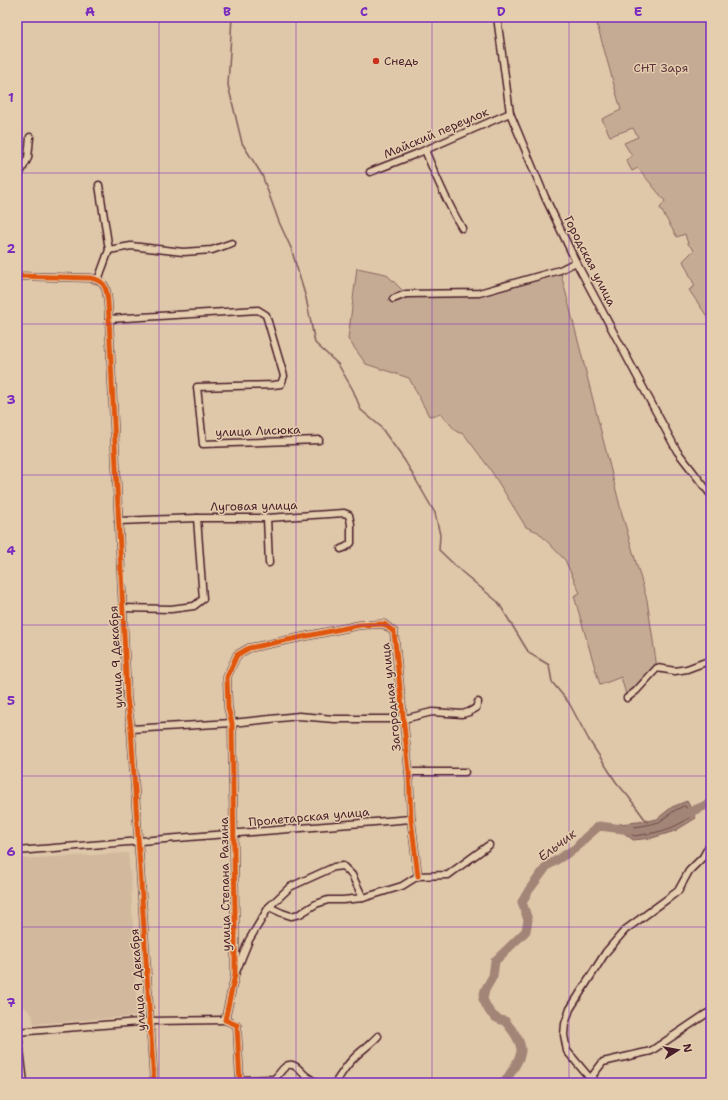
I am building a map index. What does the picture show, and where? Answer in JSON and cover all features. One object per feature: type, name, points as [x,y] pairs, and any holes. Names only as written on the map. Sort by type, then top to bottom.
[{"type":"street","name":"Городская улица","points":[[497,17],[510,113],[545,197],[576,262],[677,451],[711,496]]},
{"type":"street","name":"Майский переулок","points":[[370,172],[510,113]]},
{"type":"street","points":[[17,179],[28,158],[30,137]]},
{"type":"street","points":[[425,150],[450,208],[462,228]]},
{"type":"street","points":[[17,276],[91,278],[98,280],[109,250],[99,185]]},
{"type":"street","points":[[109,250],[131,246],[183,252],[212,250],[232,243]]},
{"type":"street","points":[[393,299],[406,294],[479,293],[560,270],[576,262]]},
{"type":"street","name":"улица 9 Декабря","points":[[98,280],[103,284],[106,290],[109,319],[127,697],[131,729],[139,840],[154,1083]]},
{"type":"street","name":"улица Лисюка","points":[[109,319],[258,310],[266,315],[284,376],[281,384],[197,387],[203,444],[319,440]]},
{"type":"street","name":"Луговая улица","points":[[118,521],[197,518],[267,518],[344,513],[349,515],[351,524],[351,543],[341,549]]},
{"type":"street","points":[[123,608],[171,609],[194,606],[203,599],[197,518]]},
{"type":"street","points":[[267,518],[269,563]]},
{"type":"street","name":"Загородная улица","points":[[227,677],[237,655],[249,648],[360,626],[384,624],[394,632],[404,719],[409,772],[411,819],[418,876]]},
{"type":"street","points":[[627,698],[636,691],[658,668],[675,671],[687,669],[711,660]]},
{"type":"street","name":"улица Степана Разина","points":[[225,1020],[235,975],[232,723],[228,708],[227,677]]},
{"type":"street","points":[[131,729],[232,723],[299,716],[334,719],[404,719],[432,712],[462,714],[476,708],[478,702]]},
{"type":"street","points":[[409,772],[465,772]]},
{"type":"street","name":"Пролетарская улица","points":[[17,851],[411,819]]},
{"type":"street","points":[[269,907],[291,916],[300,914],[316,904],[328,900],[363,898],[402,886],[418,876],[448,875],[489,845]]},
{"type":"street","points":[[594,1083],[567,1051],[564,1035],[565,1024],[570,1009],[606,952],[625,930],[678,891],[689,871],[703,857],[709,846]]},
{"type":"street","points":[[235,975],[249,940],[269,907],[290,887],[334,867],[343,866],[352,875],[363,898]]},
{"type":"street","points":[[594,1083],[593,1075],[603,1062],[651,1051],[711,1012]]},
{"type":"street","points":[[24,1083],[18,1032],[151,1021],[225,1020],[237,1025],[240,1081],[274,1079],[285,1067],[290,1065],[295,1066],[317,1083]]},
{"type":"street","points":[[335,1083],[344,1068],[378,1036]]},
{"type":"shaded area","points":[[292,17],[321,17],[293,23]]},
{"type":"shaded area","points":[[128,853],[131,883],[137,1016],[34,1024],[32,1015],[25,1007],[17,1008],[17,859]]},
{"type":"green space","name":"СНТ Заря","points":[[595,17],[711,17],[711,322],[689,290],[695,286],[683,261],[694,250],[688,244],[685,234],[677,237],[660,208],[665,201],[638,168],[632,171],[626,160],[632,156],[624,143],[638,137],[633,128],[610,136],[602,119],[621,110]]},
{"type":"green space","points":[[357,268],[386,274],[406,294],[473,294],[560,270],[622,514],[647,600],[657,668],[627,698],[621,677],[600,685],[574,596],[580,593],[565,560],[538,532],[526,527],[490,469],[464,434],[457,432],[441,414],[429,416],[409,378],[366,364],[348,339]]},
{"type":"water","points":[[687,801],[696,818],[675,831],[652,838],[633,840],[619,829],[619,824],[657,819],[672,807]]},
{"type":"waterway","points":[[232,17],[228,85],[242,143],[262,175],[279,222],[291,248],[306,298],[315,343],[338,364],[353,390],[361,410],[380,426],[405,461],[435,513],[440,535],[439,550],[462,572],[498,602],[529,653],[549,665],[552,682],[569,703],[589,740],[616,782],[647,822]]},
{"type":"waterway","name":"Ельчик","points":[[681,816],[711,803]]},
{"type":"waterway","name":"Ельчик","points":[[504,1083],[515,1066],[521,1053],[521,1049],[515,1034],[505,1021],[494,1016],[483,999],[485,990],[493,976],[495,961],[526,931],[528,920],[522,902],[547,866],[576,848],[599,826],[631,830]]},
{"type":"cycle path","points":[[17,276],[91,278],[102,283],[105,287],[107,296],[127,697],[131,729],[154,1083]]},
{"type":"cycle path","points":[[240,1083],[237,1025],[225,1020],[235,975],[232,723],[228,708],[227,677],[237,655],[249,648],[360,625],[384,624],[394,632],[409,772],[411,819],[418,876]]},
{"type":"place","name":"Снедь","points":[[376,61]]}]
